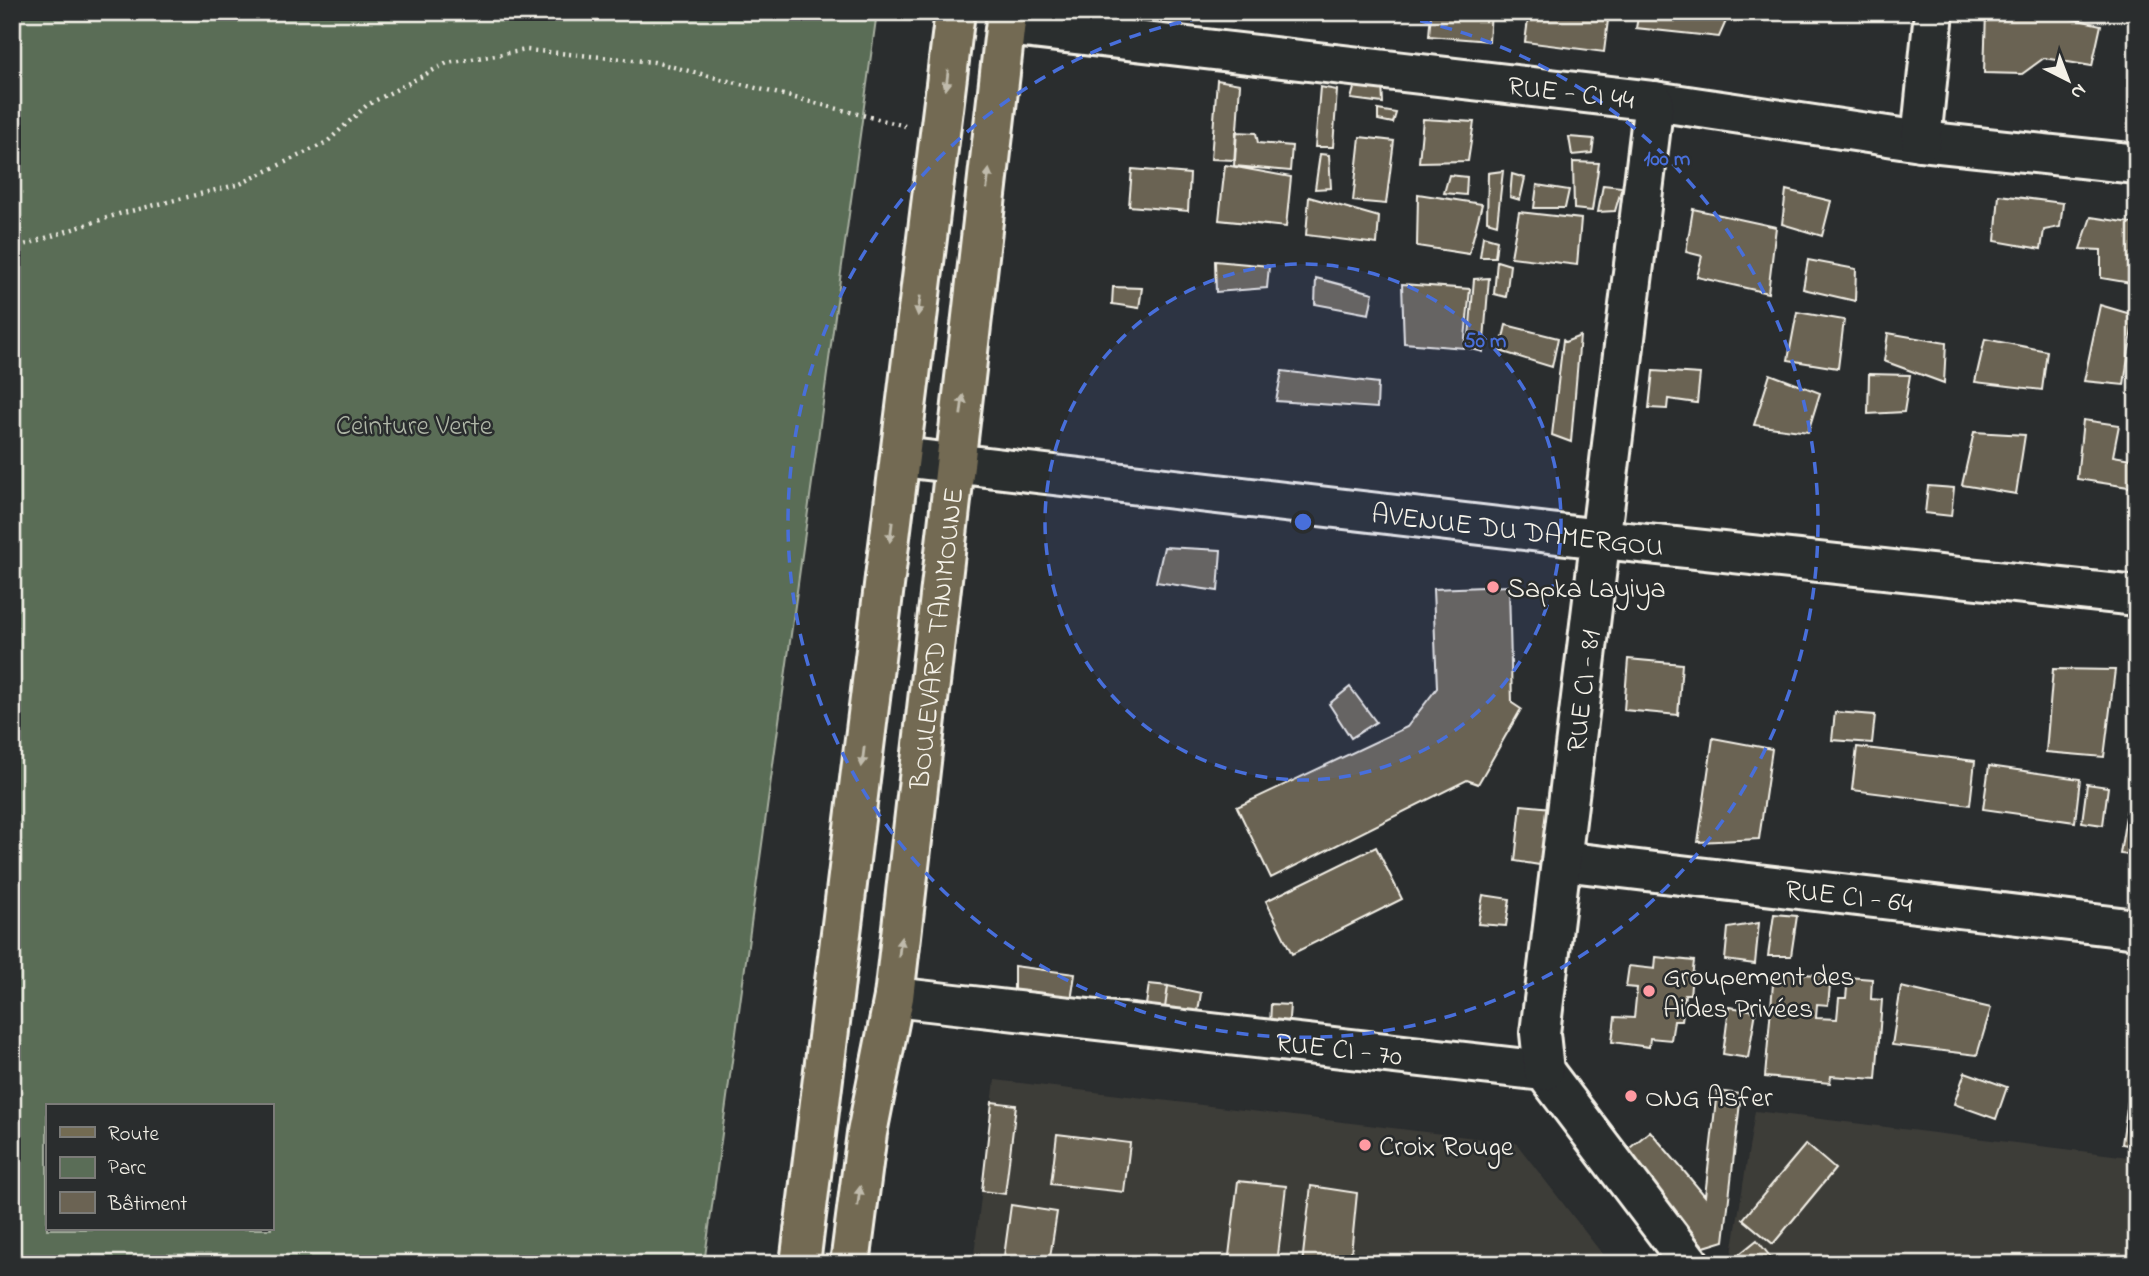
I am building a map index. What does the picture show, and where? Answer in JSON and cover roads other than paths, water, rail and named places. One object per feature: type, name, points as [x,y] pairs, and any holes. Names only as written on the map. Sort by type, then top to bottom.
[{"type":"main road","name":"BOULEVARD TANIMOUNE","points":[[800,1264],[955,12]]},
{"type":"main road","name":"BOULEVARD TANIMOUNE","points":[[850,1264],[867,1133],[894,997],[1007,19]]},
{"type":"street","points":[[1921,141],[1934,12]]},
{"type":"street","name":"RUE - CI 44","points":[[1007,19],[1654,102],[1921,141],[2137,164]]},
{"type":"street","name":"RUE CI - 81","points":[[1544,1071],[1540,1034],[1654,102]]},
{"type":"street","name":"AVENUE DU DAMERGOU","points":[[901,457],[1601,539],[2137,596]]},
{"type":"street","name":"RUE CI - 64","points":[[1562,862],[2137,929]]},
{"type":"street","name":"RUE CI - 70","points":[[894,997],[1544,1071]]},
{"type":"street","points":[[1544,1071],[1689,1264]]},
{"type":"place","name":"Sapka Layiya","points":[[1493,587]]},
{"type":"place","name":"Groupement des Aides Privées","points":[[1649,991]]},
{"type":"place","name":"ONG Asfer","points":[[1631,1096]]},
{"type":"place","name":"Croix Rouge","points":[[1365,1145]]},
{"type":"park label","name":"Ceinture Verte","points":[[414,424]]}]
